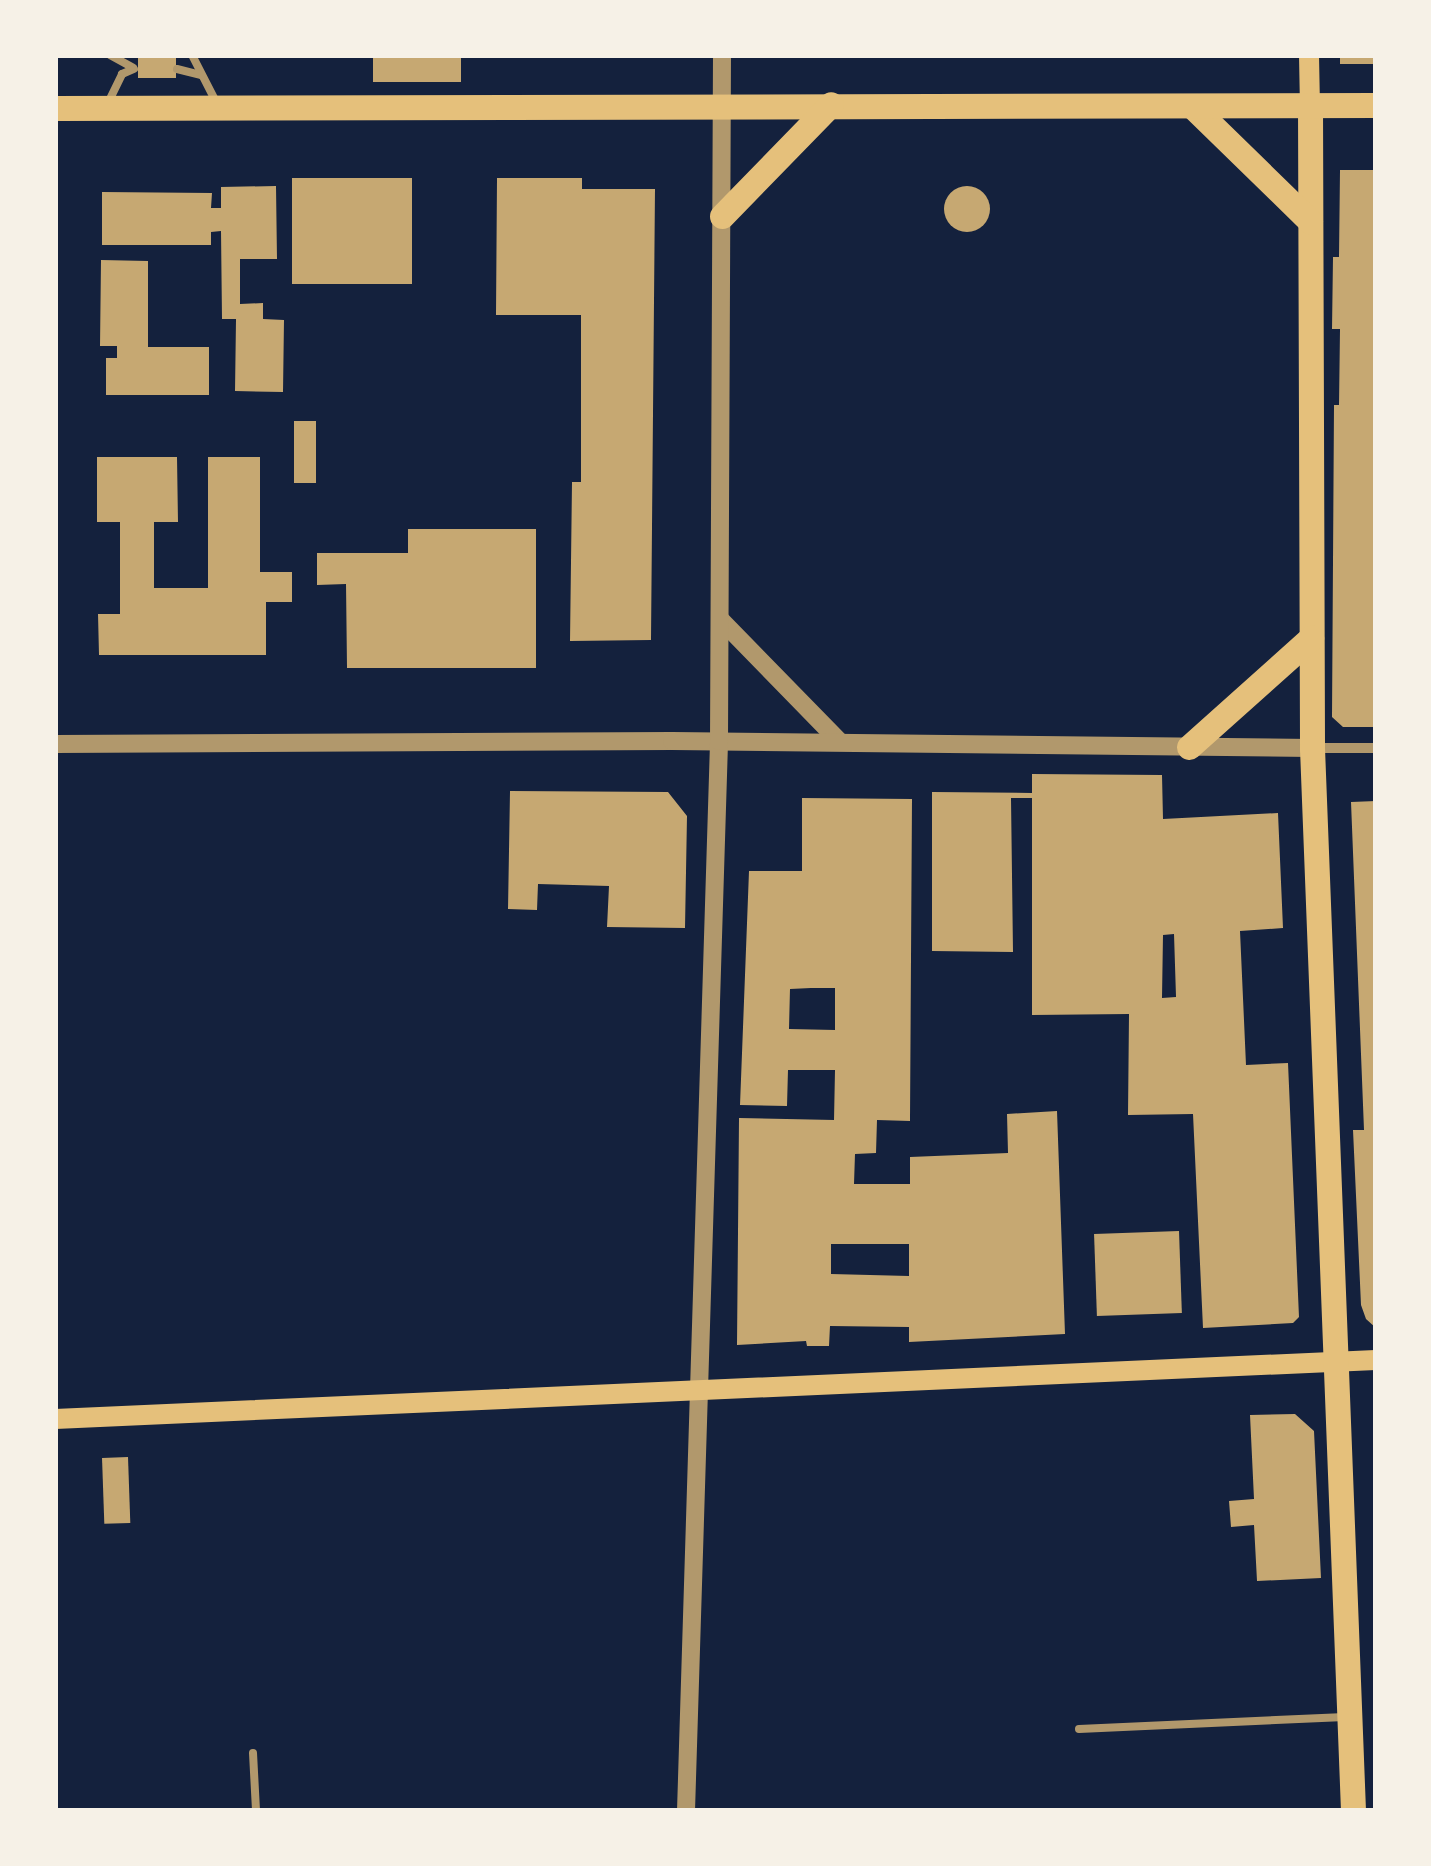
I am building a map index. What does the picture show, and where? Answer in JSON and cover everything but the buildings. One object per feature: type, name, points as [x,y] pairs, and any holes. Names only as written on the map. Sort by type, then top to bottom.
[{"type":"main road","points":[[1309,55],[1312,748],[1353,1811]]},
{"type":"main road","points":[[55,108],[722,103],[1376,105]]},
{"type":"main road","points":[[722,216],[831,104]]},
{"type":"main road","points":[[1192,106],[1310,222]]},
{"type":"main road","points":[[1189,747],[1312,638]]},
{"type":"main road","points":[[55,1419],[1376,1360]]},
{"type":"street","points":[[686,1811],[719,741],[722,55]]},
{"type":"street","points":[[720,619],[840,742]]},
{"type":"street","points":[[55,744],[719,741],[1376,748]]},
{"type":"lane","points":[[105,108],[122,74],[136,69],[110,55]]},
{"type":"lane","points":[[192,55],[219,108]]},
{"type":"lane","points":[[176,69],[201,75]]},
{"type":"lane","points":[[1079,1729],[1350,1716]]},
{"type":"lane","points":[[253,1753],[256,1811]]}]
